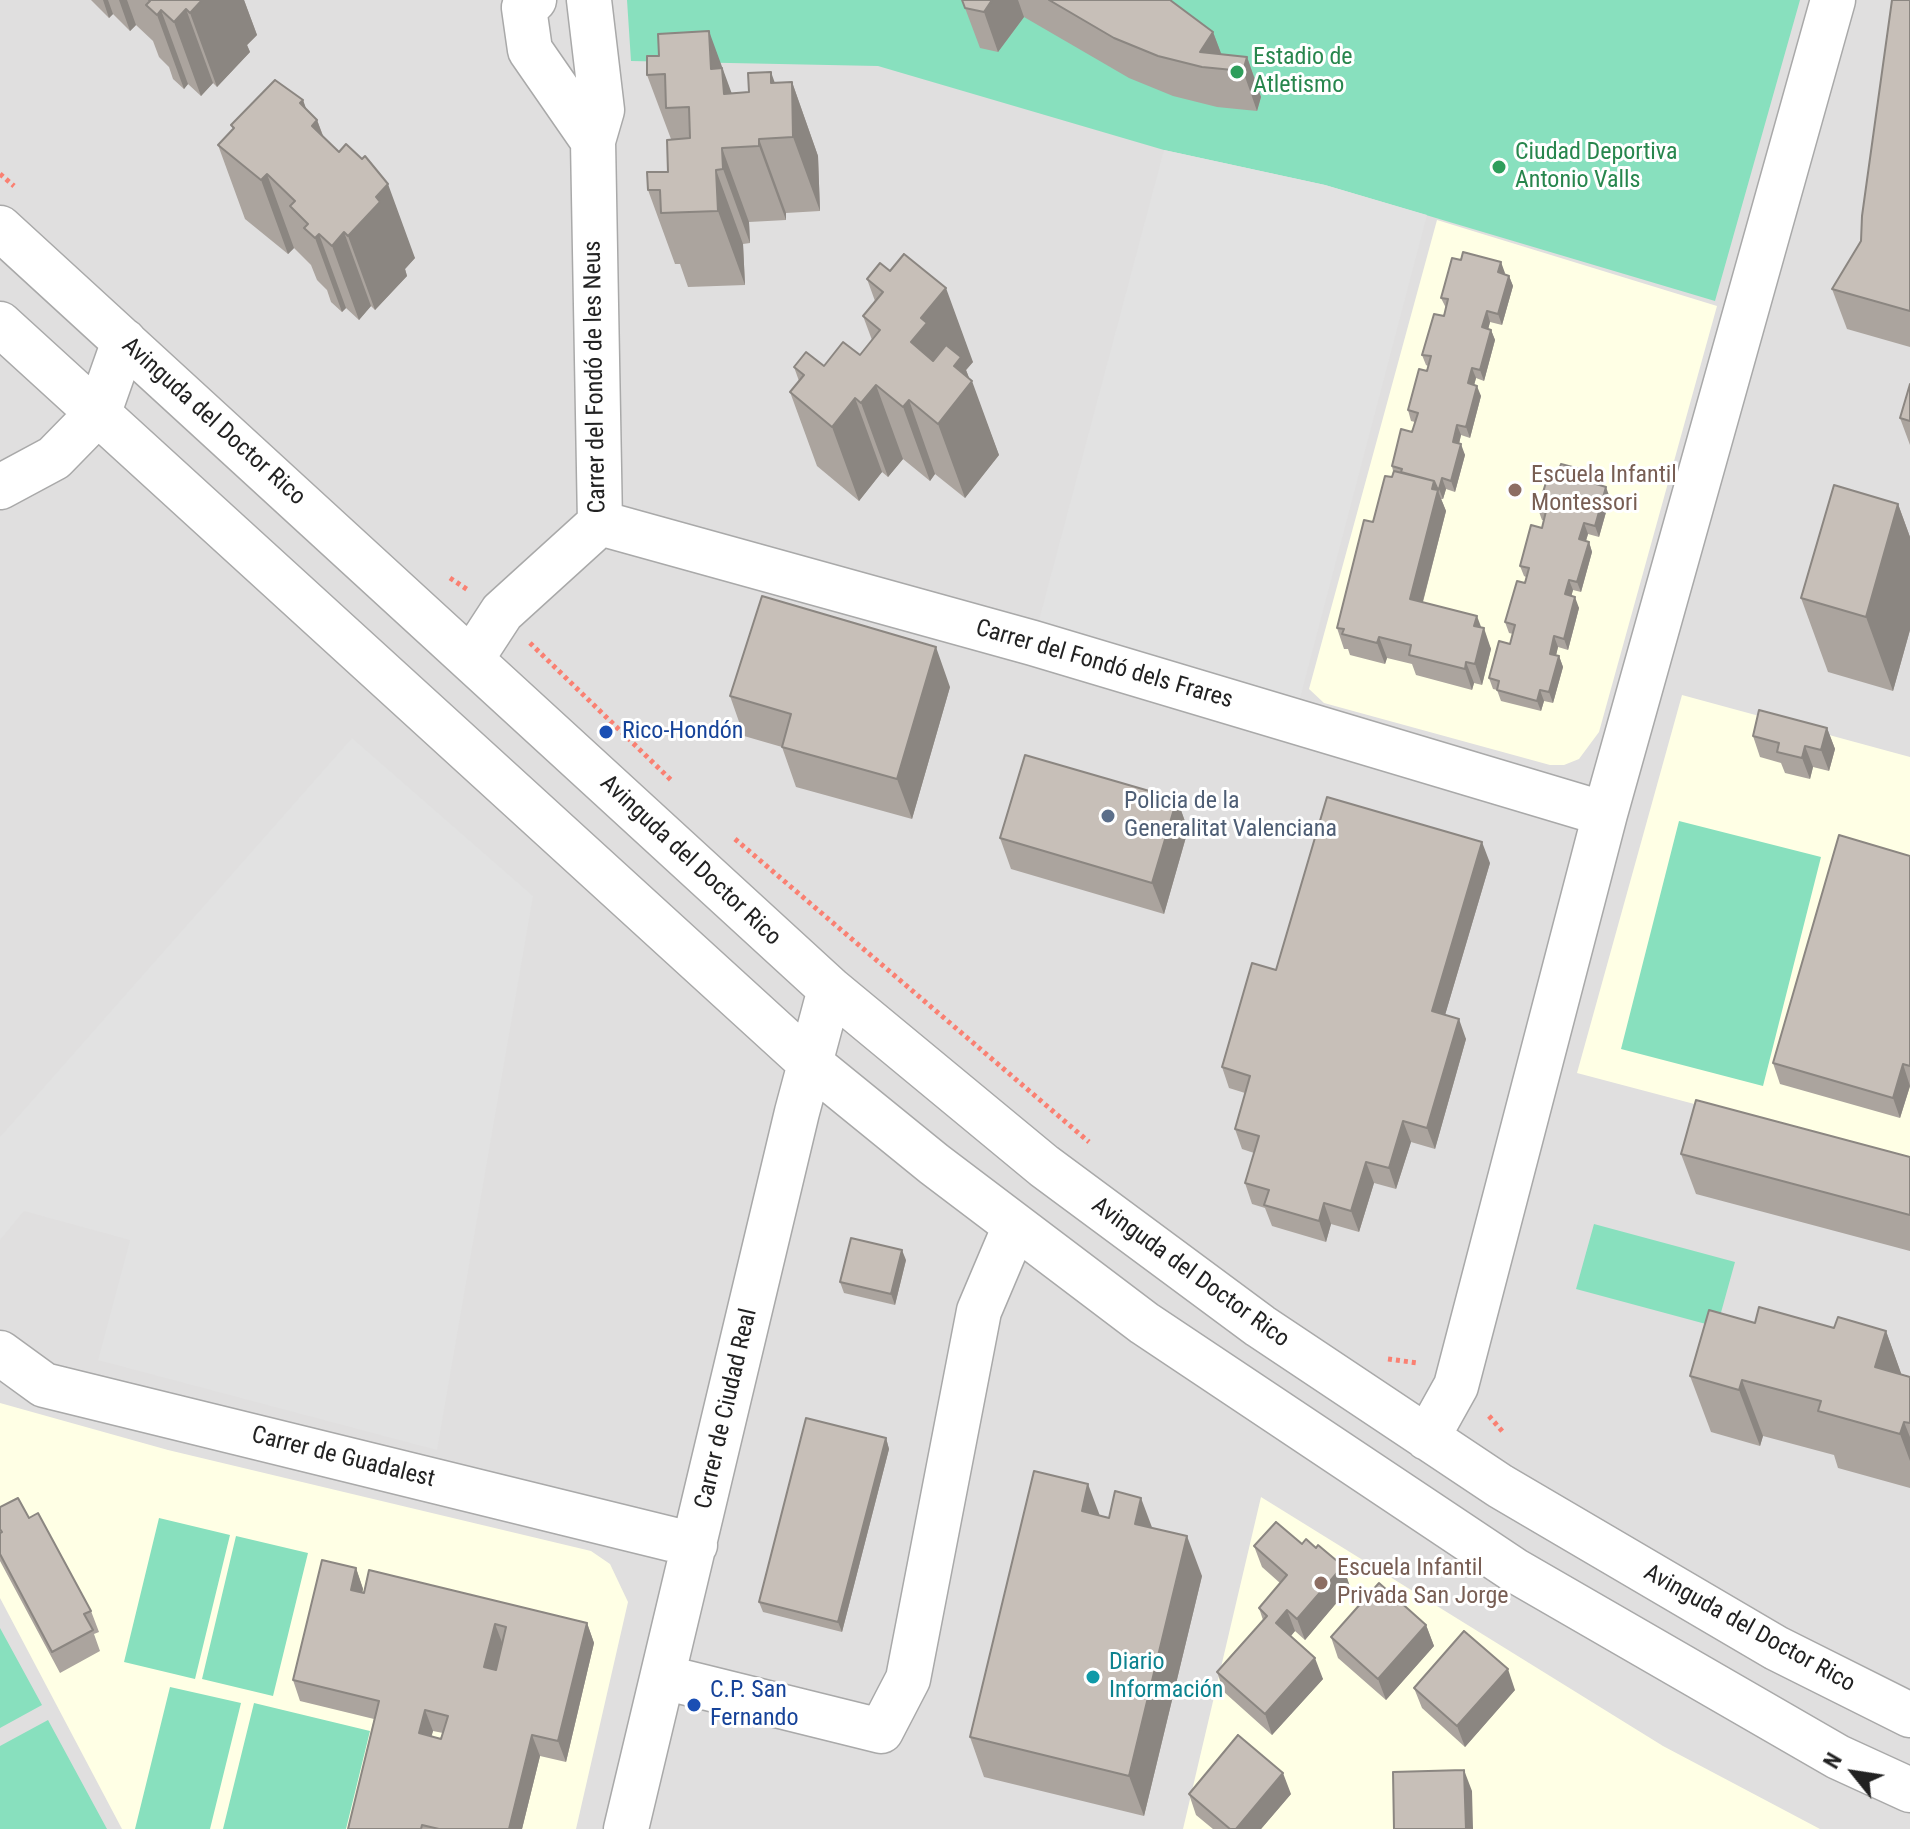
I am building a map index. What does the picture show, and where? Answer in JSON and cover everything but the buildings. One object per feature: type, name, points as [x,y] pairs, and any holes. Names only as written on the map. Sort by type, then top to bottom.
[{"type":"street","name":"Carrer del Fondó de les Neus","points":[[472,658],[502,612],[600,523],[593,141],[602,110],[589,0]]},
{"type":"street","points":[[1427,1438],[1456,1386],[1605,814],[1833,0]]},
{"type":"street","points":[[523,2],[530,50],[593,141]]},
{"type":"street","name":"Avinguda del Doctor Rico","points":[[0,228],[830,989],[1044,1166],[1260,1326],[1500,1486],[1776,1648],[1910,1715]]},
{"type":"street","name":"Avinguda del Doctor Rico","points":[[0,324],[811,1064],[1015,1226],[1177,1346],[1514,1570],[1838,1757],[1910,1790]]},
{"type":"street","points":[[0,487],[54,458],[99,412],[124,341]]},
{"type":"street","name":"Carrer del Fondó dels Frares","points":[[600,523],[1033,643],[1605,814]]},
{"type":"street","name":"Carrer de Ciudad Real","points":[[626,1829],[797,1112],[830,989]]},
{"type":"street","points":[[663,1677],[881,1731],[908,1679],[979,1311],[1015,1226]]},
{"type":"street","name":"Avinguda del Doctor Rico","points":[[1177,1346],[1236,1359],[1366,1441],[1389,1448],[1427,1438]]},
{"type":"street","name":"Carrer de Guadalest","points":[[0,1353],[44,1385],[695,1545]]},
{"type":"path","points":[[450,579],[502,612],[684,793]]},
{"type":"path","points":[[730,835],[1095,1147]]},
{"type":"path","points":[[1383,1359],[1416,1362],[1474,1395],[1498,1429],[1511,1438]]},
{"type":"shaded area","points":[[0,0],[1910,0],[1910,1829],[0,1829]]},
{"type":"shaded area","points":[[1164,150],[1325,185],[1427,215],[1294,721],[1033,643]]},
{"type":"shaded area","name":"Escuela Infantil Montessori","points":[[1437,220],[1717,306],[1599,732],[1579,759],[1564,765],[1550,765],[1324,703],[1309,689]]},
{"type":"shaded area","points":[[1682,695],[1910,757],[1910,1161],[1577,1073]]},
{"type":"shaded area","points":[[352,738],[533,896],[437,1450],[98,1360],[130,1240],[24,1211],[0,1240],[0,1137]]},
{"type":"shaded area","points":[[0,1403],[168,1450],[591,1551],[610,1564],[628,1602],[576,1829],[122,1829],[0,1598]]},
{"type":"shaded area","name":"Escuela Infantil Privada San Jorge","points":[[1261,1497],[1663,1746],[1820,1829],[1183,1829]]},
{"type":"green space","name":"Ciudad Deportiva Antonio Valls","points":[[627,0],[1800,0],[1715,301],[1325,185],[1164,150],[878,66],[631,61]]},
{"type":"green space","points":[[1679,821],[1821,857],[1763,1086],[1621,1049]]},
{"type":"green space","points":[[1594,1224],[1735,1262],[1717,1327],[1576,1289]]},
{"type":"green space","points":[[159,1518],[230,1535],[195,1679],[124,1662]]},
{"type":"green space","points":[[236,1536],[308,1553],[273,1696],[202,1679]]},
{"type":"green space","points":[[0,1628],[42,1705],[0,1728]]},
{"type":"green space","points":[[170,1687],[241,1703],[210,1829],[135,1829]]},
{"type":"green space","points":[[254,1703],[370,1731],[346,1829],[223,1829]]},
{"type":"green space","points":[[48,1720],[107,1829],[0,1829],[0,1746]]},
{"type":"place","name":"Estadio de Atletismo","points":[[1237,72]]},
{"type":"place","name":"Ciudad Deportiva Antonio Valls","points":[[1499,167]]},
{"type":"place","name":"Escuela Infantil Montessori","points":[[1515,490]]},
{"type":"place","name":"Rico-Hondón","points":[[606,732]]},
{"type":"place","name":"Policia de la Generalitat Valenciana","points":[[1108,816]]},
{"type":"place","name":"Escuela Infantil Privada San Jorge","points":[[1321,1583]]},
{"type":"place","name":"Diario Información","points":[[1093,1677]]},
{"type":"place","name":"C.P. San Fernando","points":[[694,1705]]}]
